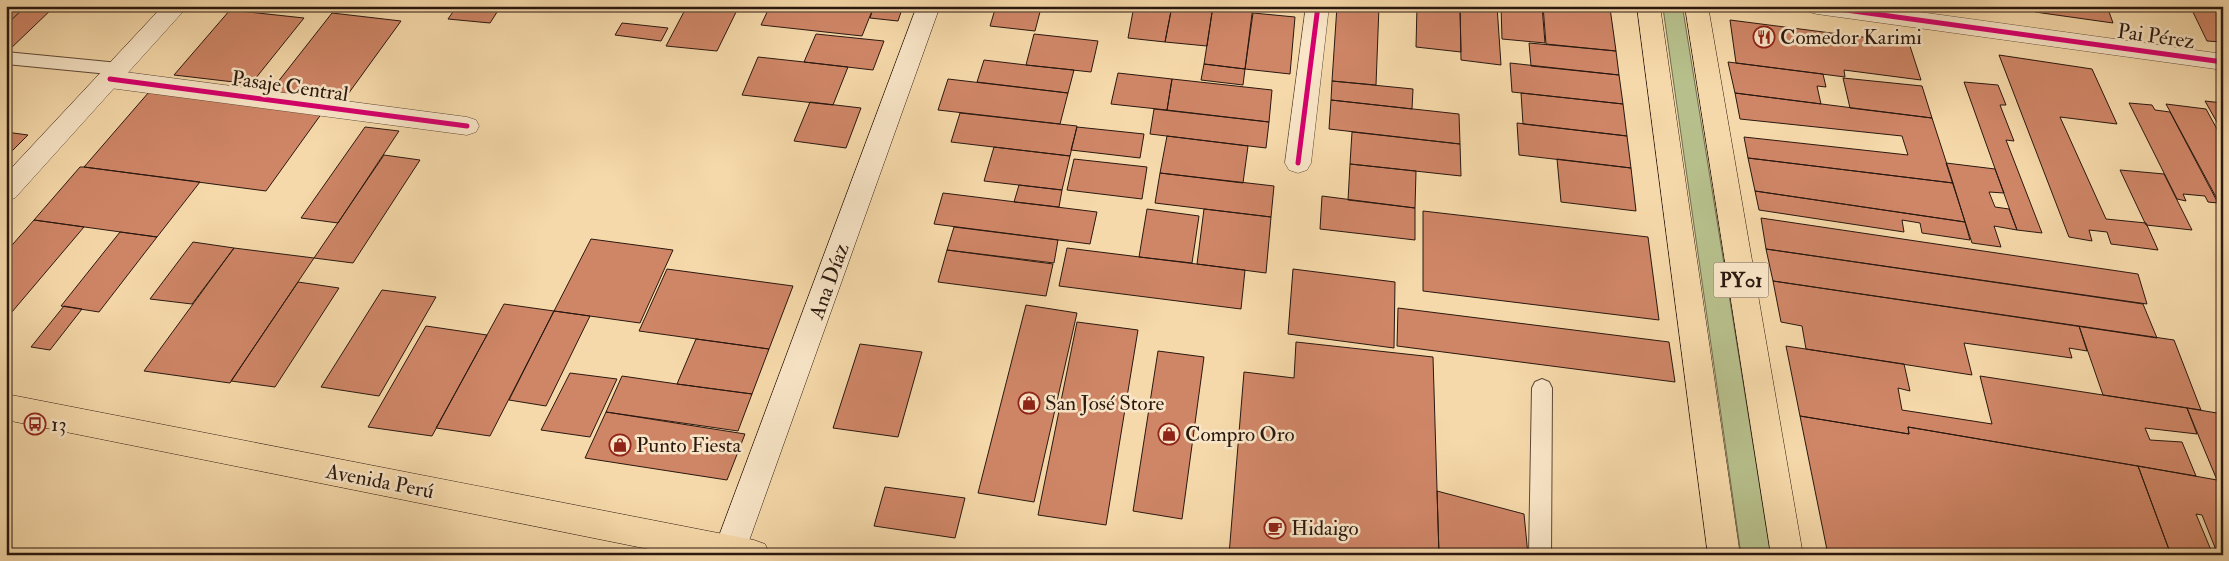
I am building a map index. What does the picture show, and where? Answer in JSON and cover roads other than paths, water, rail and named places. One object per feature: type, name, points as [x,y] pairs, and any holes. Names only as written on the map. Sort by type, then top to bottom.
[{"type":"main road","name":"PY01","points":[[1648,6],[1724,555]]},
{"type":"main road","name":"PY01","points":[[1696,6],[1787,555]]},
{"type":"main road","name":"Avenida Perú","points":[[6,407],[737,553]]},
{"type":"street","points":[[6,191],[177,6]]},
{"type":"street","name":"Ana Díaz","points":[[737,553],[929,6]]},
{"type":"street","points":[[1298,163],[1318,6]]},
{"type":"street","name":"Pai Pérez","points":[[1817,6],[2223,62]]},
{"type":"street","name":"Pasaje Central","points":[[114,74],[467,126]]},
{"type":"lane","points":[[6,58],[114,74]]},
{"type":"lane","points":[[1540,555],[1542,388]]},
{"type":"place","name":"Comedor Karimi","points":[[1764,37]]},
{"type":"place","name":"San José Store","points":[[1029,403]]},
{"type":"place","name":"13","points":[[35,424]]},
{"type":"place","name":"Compro Oro","points":[[1169,434]]},
{"type":"place","name":"Punto Fiesta","points":[[620,445]]},
{"type":"place","name":"Hidaigo","points":[[1275,528]]}]
